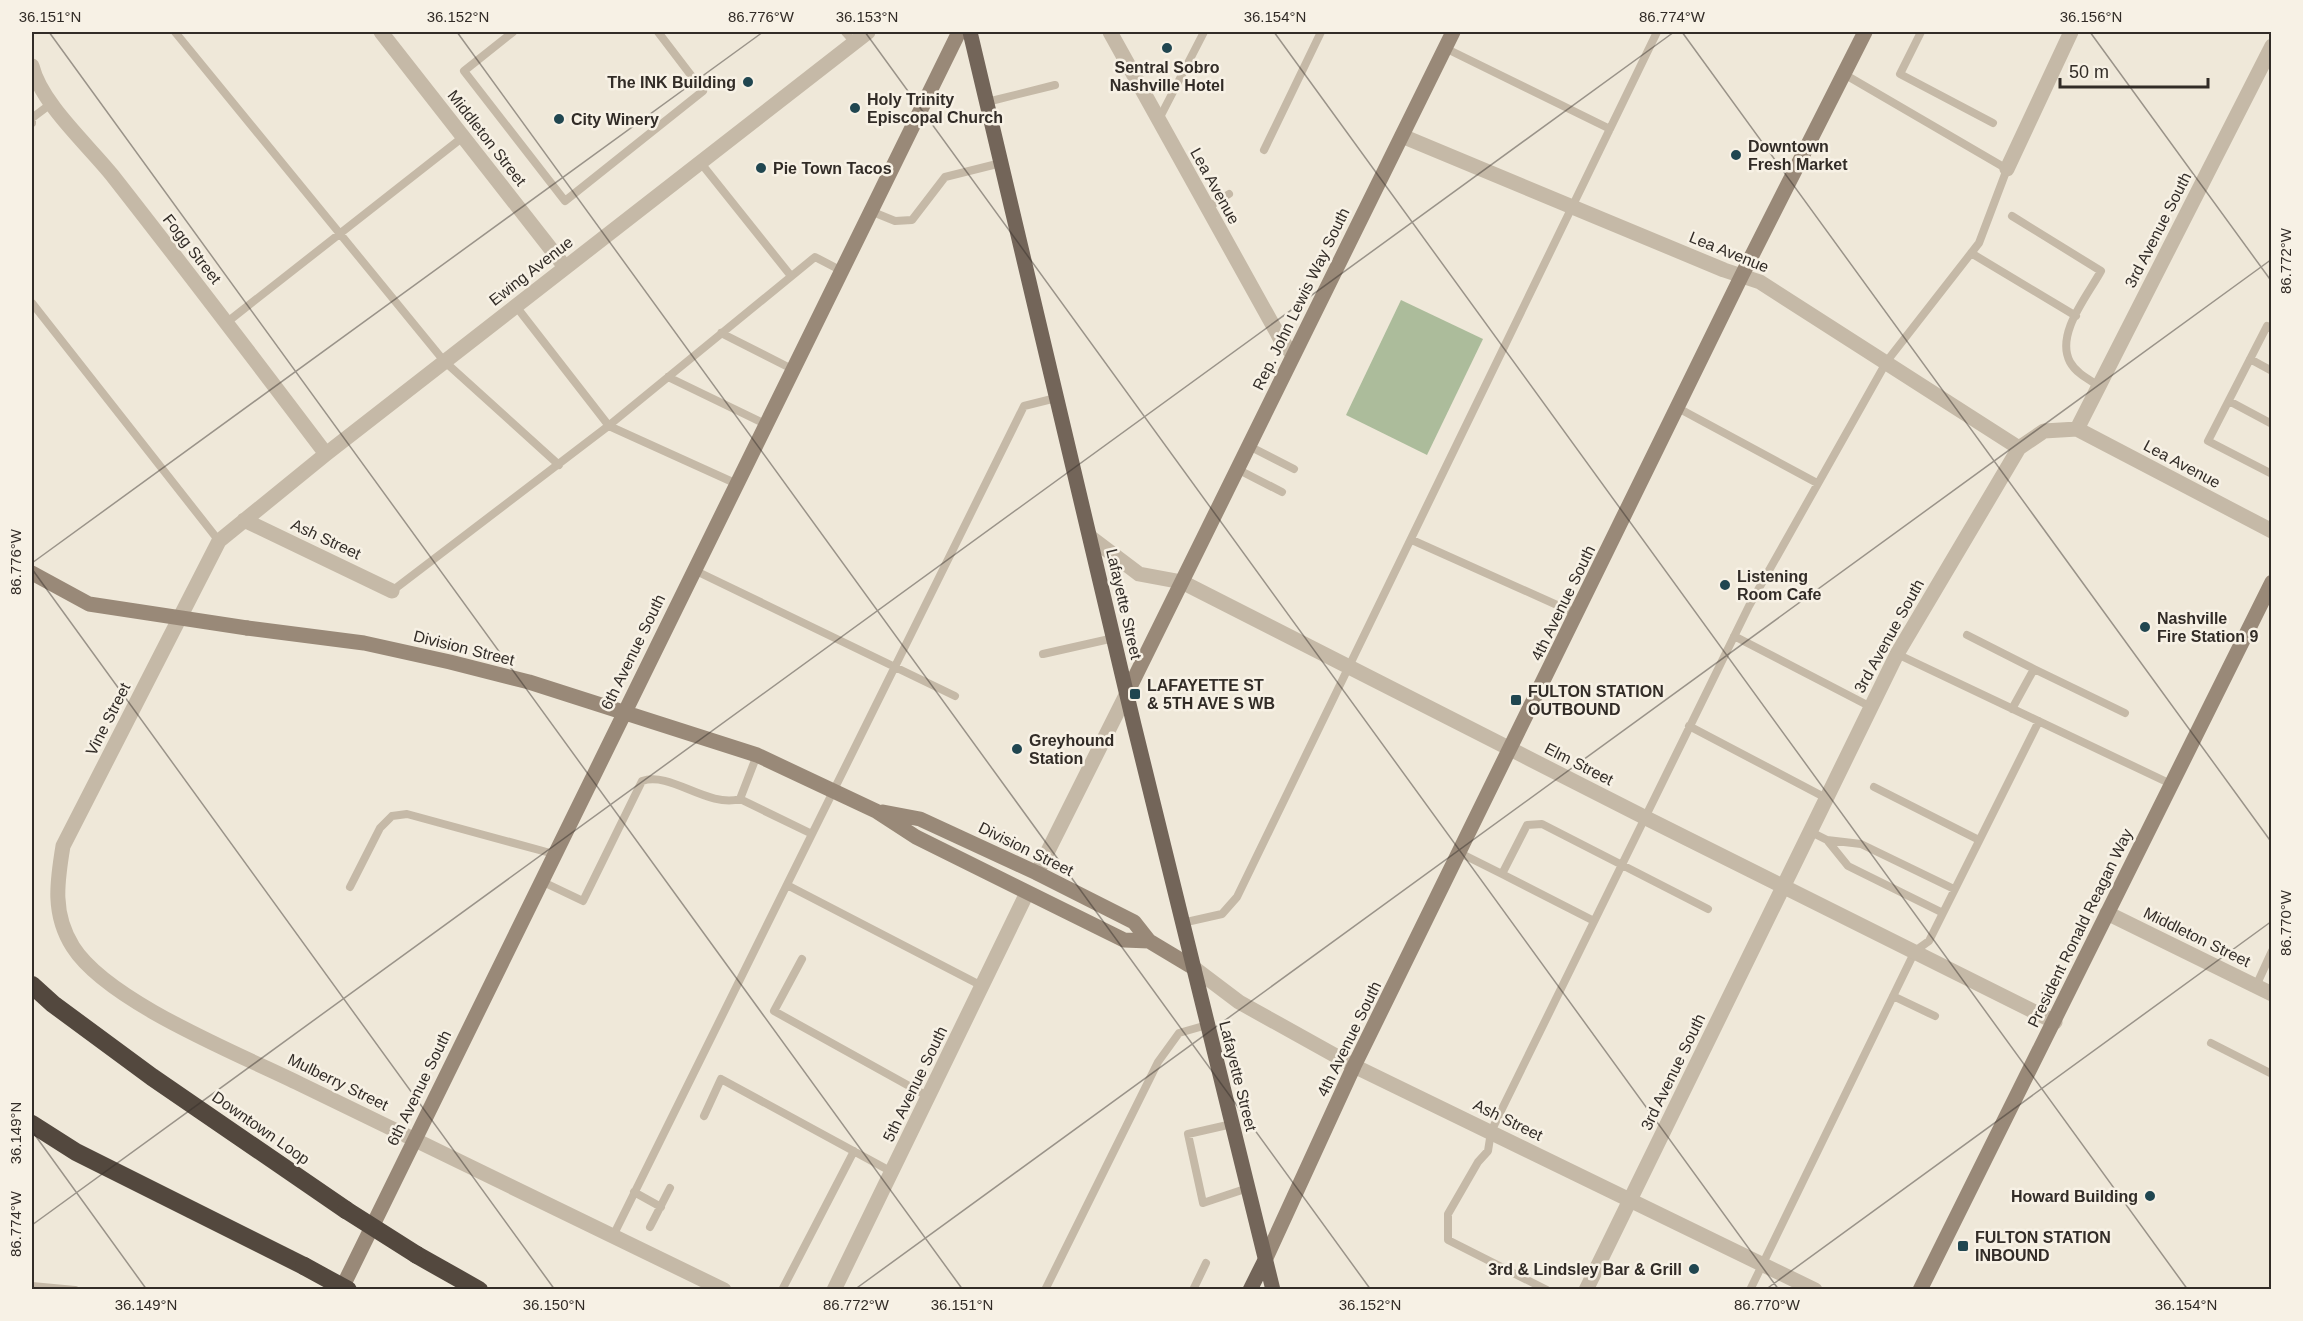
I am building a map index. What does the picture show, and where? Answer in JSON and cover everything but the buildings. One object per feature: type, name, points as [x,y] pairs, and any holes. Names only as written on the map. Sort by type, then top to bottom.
[{"type":"highway","name":"Downtown Loop","points":[[32,985],[53,1004],[152,1077],[346,1210],[417,1255],[479,1290]]},
{"type":"highway","points":[[32,990],[53,1004]]},
{"type":"highway","points":[[32,1124],[76,1152],[348,1290]]},
{"type":"main road","name":"Lafayette Street","points":[[970,32],[1182,923],[1273,1290]]},
{"type":"main road","name":"4th Avenue South","points":[[1250,1290],[1265,1260]]},
{"type":"street","name":"Middleton Street","points":[[381,32],[565,267]]},
{"type":"street","name":"Ewing Avenue","points":[[219,541],[444,361],[700,162],[850,37],[868,32]]},
{"type":"street","name":"6th Avenue South","points":[[341,1290],[737,484],[868,210],[959,32]]},
{"type":"street","name":"Lea Avenue","points":[[1110,32],[1280,338],[1293,355]]},
{"type":"street","name":"Rep. John Lewis Way South","points":[[1182,582],[1453,32]]},
{"type":"street","name":"4th Avenue South","points":[[1265,1260],[1354,1066],[1742,275],[1865,32]]},
{"type":"street","points":[[2007,169],[2071,32]]},
{"type":"street","name":"3rd Avenue South","points":[[1586,1290],[1897,654],[2019,448],[2044,431],[2077,429],[2271,46]]},
{"type":"street","name":"Fogg Street","points":[[32,66],[36,78],[52,103],[100,160],[326,454]]},
{"type":"street","name":"Lea Avenue","points":[[1402,136],[1724,270],[1760,282],[1887,361],[2019,448]]},
{"type":"street","name":"Lea Avenue","points":[[2077,429],[2271,531]]},
{"type":"street","name":"Ash Street","points":[[244,520],[392,591]]},
{"type":"street","name":"Elm Street","points":[[1090,537],[1139,574],[1182,582],[1511,750],[2055,1022]]},
{"type":"street","name":"Vine Street","points":[[60,920],[55,888],[63,846],[219,541]]},
{"type":"street","name":"Division Street","points":[[32,573],[89,604],[407,652],[529,682],[757,755],[876,811],[916,837],[1124,940],[1149,941]]},
{"type":"street","points":[[1037,873],[1182,582]]},
{"type":"street","name":"President Ronald Reagan Way","points":[[1920,1290],[2055,1022],[2271,582]]},
{"type":"street","name":"Division Street","points":[[876,811],[920,819],[1037,873],[1134,922],[1149,941],[1194,969]]},
{"type":"street","name":"5th Avenue South","points":[[834,1290],[1027,893]]},
{"type":"street","name":"Middleton Street","points":[[2107,913],[2271,994]]},
{"type":"street","name":"Mulberry Street","points":[[60,920],[73,947],[96,974],[150,1010],[414,1141],[724,1290]]},
{"type":"street","name":"Ash Street","points":[[1194,969],[1239,1002],[1354,1066],[1815,1290]]},
{"type":"lane","points":[[176,32],[444,361],[559,465]]},
{"type":"lane","points":[[513,32],[464,71],[565,201],[703,91],[658,32]]},
{"type":"lane","points":[[1158,122],[1204,32]]},
{"type":"lane","points":[[1264,150],[1321,32]]},
{"type":"lane","points":[[1182,923],[1222,914],[1231,906],[1350,668],[1657,32]]},
{"type":"lane","points":[[1921,32],[1900,74],[1993,123]]},
{"type":"lane","points":[[1445,48],[1610,129]]},
{"type":"lane","points":[[1547,1290],[1448,1240],[1448,1214],[1478,1162],[1488,1151],[1491,1132],[1734,636],[1817,483],[1887,361],[1979,243],[2007,169],[1844,74]]},
{"type":"lane","points":[[987,102],[1055,85]]},
{"type":"lane","points":[[32,123],[32,118],[52,103]]},
{"type":"lane","points":[[226,323],[464,137]]},
{"type":"lane","points":[[700,162],[791,276]]},
{"type":"lane","points":[[868,210],[895,221],[912,220],[945,177],[1001,163]]},
{"type":"lane","points":[[1207,208],[1229,194]]},
{"type":"lane","points":[[2012,216],[2101,271],[2068,333],[2067,355],[2079,373],[2099,386]]},
{"type":"lane","points":[[1971,253],[2076,316]]},
{"type":"lane","points":[[392,591],[609,426],[815,257],[840,270]]},
{"type":"lane","points":[[32,303],[219,541]]},
{"type":"lane","points":[[516,305],[609,426],[737,484]]},
{"type":"lane","points":[[2269,327],[2208,441],[2271,474]]},
{"type":"lane","points":[[721,333],[792,369]]},
{"type":"lane","points":[[2250,359],[2271,370]]},
{"type":"lane","points":[[668,377],[765,424]]},
{"type":"lane","points":[[613,1236],[1024,406],[1056,398]]},
{"type":"lane","points":[[2229,400],[2271,424]]},
{"type":"lane","points":[[1677,408],[1817,483]]},
{"type":"lane","points":[[1249,446],[1294,469]]},
{"type":"lane","points":[[1237,469],[1282,492]]},
{"type":"lane","points":[[1412,540],[1577,614]]},
{"type":"lane","points":[[694,570],[955,696]]},
{"type":"lane","points":[[1968,635],[2125,713]]},
{"type":"lane","points":[[1734,636],[1871,707]]},
{"type":"lane","points":[[1043,654],[1114,638]]},
{"type":"lane","points":[[1897,654],[2171,784]]},
{"type":"lane","points":[[2012,709],[2034,669]]},
{"type":"lane","points":[[1750,1290],[1915,951],[1929,941],[2039,721]]},
{"type":"lane","points":[[1689,726],[1826,798]]},
{"type":"lane","points":[[740,799],[757,755]]},
{"type":"lane","points":[[540,881],[583,901],[642,781],[655,780],[716,800],[740,799],[812,834]]},
{"type":"lane","points":[[1874,787],[1979,840]]},
{"type":"lane","points":[[350,887],[380,828],[392,816],[407,814],[554,854]]},
{"type":"lane","points":[[1502,874],[1527,825],[1534,823],[1708,909]]},
{"type":"lane","points":[[1809,831],[1827,840],[1861,844],[1954,889]]},
{"type":"lane","points":[[1827,840],[1848,866],[1943,913]]},
{"type":"lane","points":[[1460,853],[1594,921]]},
{"type":"lane","points":[[787,885],[982,986]]},
{"type":"lane","points":[[2256,986],[2271,951]]},
{"type":"lane","points":[[802,958],[774,1011],[929,1097]]},
{"type":"lane","points":[[1893,996],[1935,1016]]},
{"type":"lane","points":[[1045,1290],[1158,1062],[1179,1033],[1207,1025]]},
{"type":"lane","points":[[2211,1043],[2271,1074]]},
{"type":"lane","points":[[704,1116],[721,1079],[891,1172]]},
{"type":"lane","points":[[1232,1124],[1188,1134],[1203,1203],[1248,1188]]},
{"type":"lane","points":[[782,1290],[854,1151]]},
{"type":"lane","points":[[650,1227],[670,1188]]},
{"type":"lane","points":[[634,1192],[661,1207]]},
{"type":"lane","points":[[1193,1290],[1206,1263]]},
{"type":"lane","points":[[32,1286],[75,1290]]},
{"type":"green space","points":[[1401,300],[1483,339],[1427,455],[1346,415]]},
{"type":"place","name":"Sentral Sobro Nashville Hotel","points":[[1167,48]]},
{"type":"place","name":"The INK Building","points":[[748,82]]},
{"type":"place","name":"Holy Trinity Episcopal Church","points":[[855,108]]},
{"type":"place","name":"City Winery","points":[[559,119]]},
{"type":"place","name":"Downtown Fresh Market","points":[[1736,155]]},
{"type":"place","name":"Pie Town Tacos","points":[[761,168]]},
{"type":"place","name":"Listening Room Cafe","points":[[1725,585]]},
{"type":"place","name":"Nashville Fire Station 9","points":[[2145,627]]},
{"type":"place","name":"LAFAYETTE ST & 5TH AVE S WB","points":[[1135,694]]},
{"type":"place","name":"FULTON STATION OUTBOUND","points":[[1516,700]]},
{"type":"place","name":"Greyhound Station","points":[[1017,749]]},
{"type":"place","name":"Howard Building","points":[[2150,1196]]},
{"type":"place","name":"FULTON STATION INBOUND","points":[[1963,1246]]},
{"type":"place","name":"3rd & Lindsley Bar & Grill","points":[[1694,1269]]}]
